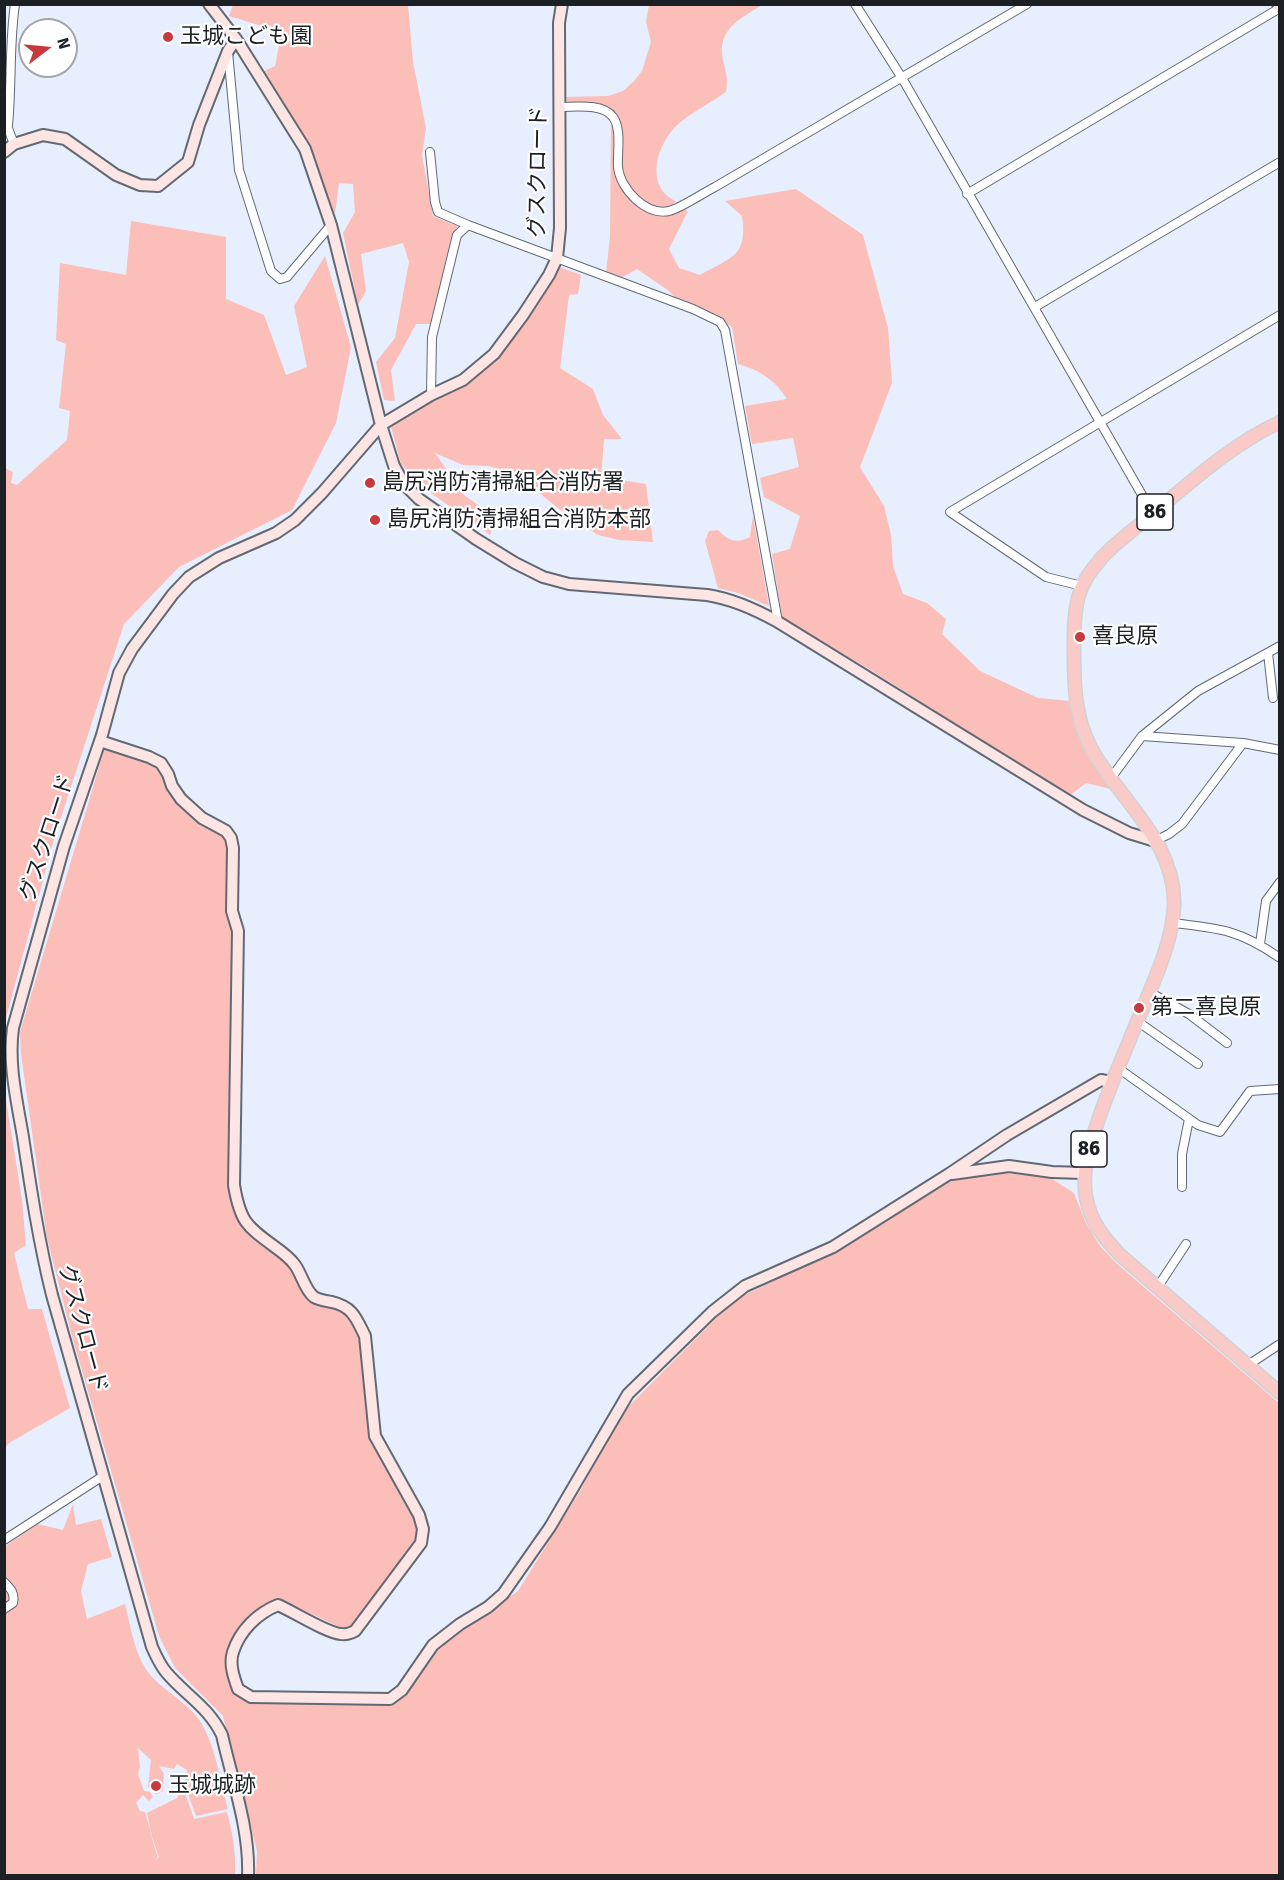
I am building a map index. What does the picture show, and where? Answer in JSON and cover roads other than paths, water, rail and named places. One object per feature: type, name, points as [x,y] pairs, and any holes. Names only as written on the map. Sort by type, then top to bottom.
[{"type":"main road","name":"86","points":[[1280,422],[1214,462],[1100,560],[1082,586],[1074,617],[1076,706],[1088,742],[1111,778],[1137,812],[1165,860],[1172,883],[1174,908],[1163,958],[1112,1082],[1087,1153],[1084,1173],[1086,1198],[1093,1220],[1103,1237],[1120,1255],[1280,1393]]},
{"type":"street","points":[[14,144],[6,123],[10,98],[10,35],[15,4]]},
{"type":"street","points":[[209,4],[236,39],[305,149],[331,225],[393,466],[404,484],[419,499],[476,539],[543,577],[569,584],[725,597],[752,608],[1083,810],[1129,833],[1155,841],[1182,824],[1243,743]]},
{"type":"street","name":"グスクロード","points":[[248,1875],[249,1858],[244,1830],[222,1735],[204,1707],[163,1669],[152,1647],[103,1476],[43,1259],[13,1076],[11,1044],[17,1009],[50,891],[125,660],[173,594],[189,577],[219,558],[276,533],[295,520],[322,493],[381,425],[431,395],[463,380],[494,354],[537,294],[556,258],[560,228],[559,23],[562,4]]},
{"type":"street","points":[[855,4],[902,78],[1153,514]]},
{"type":"street","points":[[560,107],[596,108],[614,117],[617,129],[618,170],[622,184],[643,205],[657,211],[670,211],[1028,4]]},
{"type":"street","points":[[967,194],[1279,7]]},
{"type":"street","points":[[4,152],[14,144],[43,135],[65,139],[116,175],[140,185],[158,186],[188,162],[199,125],[228,51],[236,39]]},
{"type":"street","points":[[228,51],[239,170],[271,271],[280,279],[287,277],[331,225]]},
{"type":"street","points":[[430,152],[438,212],[693,309],[720,322],[725,330],[778,622]]},
{"type":"street","points":[[1035,307],[1280,162]]},
{"type":"street","points":[[431,395],[432,337],[457,235],[468,225]]},
{"type":"street","points":[[1082,586],[1046,577],[950,512],[1280,315]]},
{"type":"street","points":[[1111,778],[1142,736],[1198,691],[1280,646]]},
{"type":"street","points":[[1268,653],[1274,698]]},
{"type":"street","points":[[1142,736],[1243,743],[1280,750]]},
{"type":"street","points":[[100,741],[161,763],[181,799],[202,818],[226,831],[231,838],[233,848],[232,911],[238,931],[234,1185],[237,1201],[243,1220],[252,1230],[295,1264],[310,1292],[316,1298],[350,1309],[357,1321],[365,1336],[375,1436],[419,1515],[423,1529],[421,1543],[355,1631],[344,1635],[332,1633],[296,1612],[278,1605],[262,1611],[242,1634],[232,1653],[232,1673],[238,1689],[251,1696],[390,1700],[402,1690],[433,1645],[503,1594],[550,1527],[628,1394],[712,1312],[746,1286],[833,1247],[1007,1135],[1101,1080],[1112,1082]]},
{"type":"street","points":[[1260,944],[1266,901],[1280,882]]},
{"type":"street","points":[[1172,923],[1236,932],[1260,944],[1280,958]]},
{"type":"street","points":[[1149,992],[1190,1014],[1227,1043]]},
{"type":"street","points":[[1137,1021],[1198,1064]]},
{"type":"street","points":[[1118,1068],[1198,1125],[1220,1132],[1250,1091],[1280,1089]]},
{"type":"street","points":[[1182,1187],[1182,1154],[1190,1119]]},
{"type":"street","points":[[949,1174],[1009,1166],[1052,1172],[1084,1173]]},
{"type":"street","points":[[1157,1288],[1186,1244]]},
{"type":"street","points":[[1248,1365],[1279,1344]]},
{"type":"street","points":[[4,1540],[103,1476]]},
{"type":"street","points":[[4,1582],[13,1591],[14,1598],[13,1604],[4,1609]]},
{"type":"place","name":"玉城こども園","points":[[168,37]]},
{"type":"place","name":"島尻消防清掃組合消防署","points":[[370,483]]},
{"type":"place","name":"島尻消防清掃組合消防本部","points":[[375,520]]},
{"type":"place","name":"喜良原","points":[[1080,637]]},
{"type":"place","name":"第二喜良原","points":[[1139,1008]]},
{"type":"place","name":"玉城城跡","points":[[156,1786]]}]
